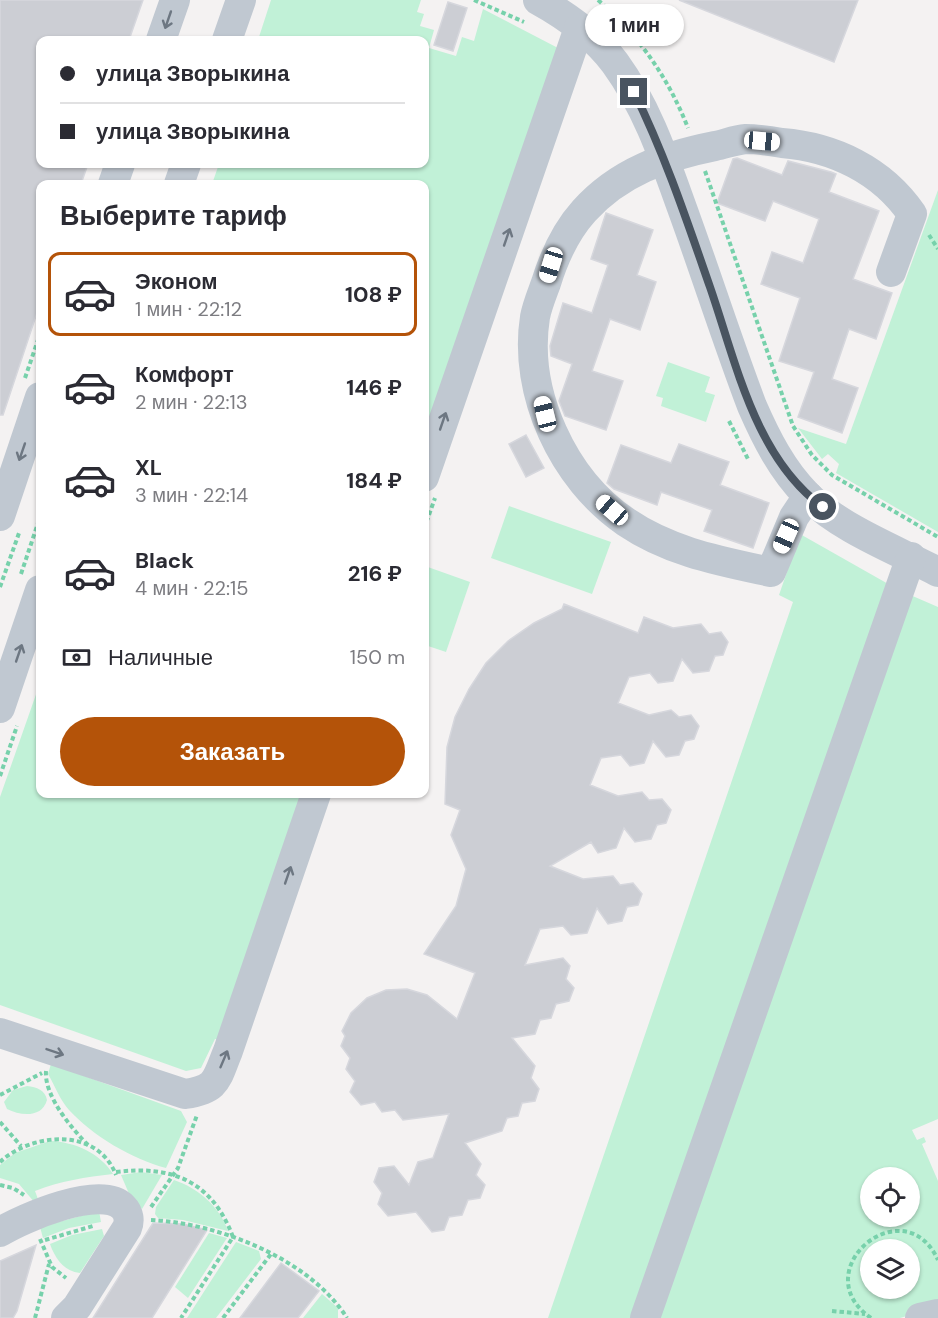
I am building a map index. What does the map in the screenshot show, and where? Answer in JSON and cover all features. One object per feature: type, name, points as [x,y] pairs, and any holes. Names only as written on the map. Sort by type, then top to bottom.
[{"type":"street","points":[[162,36],[175,0]]},
{"type":"street","points":[[228,36],[241,0]]},
{"type":"street","points":[[538,0],[562,14],[579,28],[614,63],[634,92],[664,158],[766,440],[808,496],[873,538],[938,572]]},
{"type":"street","points":[[429,463],[579,28]]},
{"type":"street","points":[[808,496],[794,517],[771,572],[704,557],[664,544],[626,522],[598,498],[577,474],[556,440],[545,414],[533,351],[535,316],[551,265],[577,220],[600,195],[629,174],[664,158],[745,139],[794,144],[831,152],[860,165],[885,183],[912,214],[891,272]]},
{"type":"street","points":[[0,516],[36,409]]},
{"type":"street","points":[[645,1318],[910,557]]},
{"type":"street","points":[[0,708],[36,602]]},
{"type":"street","points":[[0,1033],[185,1095],[205,1091],[214,1082],[228,1051],[315,798]]},
{"type":"street","points":[[0,1232],[35,1234],[74,1203],[105,1200],[121,1205],[136,1220],[75,1310],[66,1318]]},
{"type":"street","points":[[920,1318],[938,1314]]},
{"type":"path","points":[[598,0],[651,56],[667,81],[697,150],[793,426],[812,455],[832,475],[938,537]]},
{"type":"path","points":[[0,1095],[46,1069],[45,1080],[58,1106],[92,1149]]},
{"type":"path","points":[[136,1220],[173,1174],[184,1155],[205,1091]]},
{"type":"path","points":[[0,1122],[21,1146]]},
{"type":"path","points":[[0,1162],[21,1146],[40,1140],[62,1139],[92,1149],[103,1156],[116,1172],[117,1178]]},
{"type":"path","points":[[116,1172],[141,1170],[173,1174],[206,1193],[222,1212],[233,1237]]},
{"type":"path","points":[[0,1185],[12,1188],[24,1195],[35,1234],[57,1273],[88,1290]]},
{"type":"path","points":[[35,1234],[136,1220],[200,1225],[271,1254],[328,1295],[347,1318]]},
{"type":"path","points":[[871,1318],[856,1303],[850,1289],[849,1274],[856,1253],[872,1237],[886,1232],[900,1231],[915,1235],[928,1245],[938,1260]]},
{"type":"path","points":[[181,1318],[233,1237]]},
{"type":"path","points":[[223,1318],[271,1254]]},
{"type":"path","points":[[35,1318],[50,1263]]},
{"type":"path","points":[[832,1311],[866,1314]]},
{"type":"green space","points":[[271,0],[421,0],[417,12],[424,14],[420,26],[434,30],[429,48],[429,36],[259,36]]},
{"type":"green space","points":[[483,9],[558,48],[429,426],[429,180],[213,180],[218,168],[429,168],[429,48],[456,56],[462,37],[474,41]]},
{"type":"green space","points":[[938,190],[938,532],[836,473],[839,464],[828,454],[822,459],[798,428],[846,444]]},
{"type":"green space","points":[[668,362],[710,377],[705,392],[715,395],[706,422],[661,406],[663,398],[656,396]]},
{"type":"green space","points":[[509,506],[611,542],[592,594],[491,558]]},
{"type":"green space","points":[[800,534],[890,585],[638,1318],[548,1318],[793,602],[779,595]]},
{"type":"green space","points":[[429,567],[470,582],[446,652],[429,646]]},
{"type":"green space","points":[[908,594],[938,607],[938,1119],[912,1130],[917,1140],[924,1137],[926,1142],[922,1144],[938,1181],[938,1307],[900,1318],[652,1318]]},
{"type":"green space","points":[[36,694],[36,798],[302,798],[219,1040],[215,1039],[201,1068],[186,1071],[0,1005],[0,797]]},
{"type":"green space","points":[[51,1064],[181,1111],[187,1122],[166,1168],[127,1153],[79,1120],[63,1102],[48,1074]]},
{"type":"green space","points":[[27,1086],[37,1088],[46,1097],[47,1100],[41,1110],[24,1114],[7,1109],[4,1102],[13,1090]]},
{"type":"green space","points":[[50,1141],[86,1150],[101,1160],[113,1174],[73,1180],[35,1191],[39,1202],[35,1203],[19,1184],[0,1178],[0,1165],[15,1153]]},
{"type":"green space","points":[[141,1172],[162,1175],[142,1209],[130,1196],[121,1175]]},
{"type":"green space","points":[[174,1180],[200,1193],[214,1206],[228,1231],[183,1220],[158,1218],[155,1214],[156,1207]]},
{"type":"green space","points":[[99,1211],[101,1222],[69,1228],[43,1238],[40,1227]]},
{"type":"green space","points":[[102,1229],[104,1236],[80,1273],[64,1267],[50,1244],[72,1235]]},
{"type":"green space","points":[[209,1233],[227,1238],[188,1298],[175,1287]]},
{"type":"green space","points":[[236,1242],[259,1251],[261,1259],[216,1318],[187,1318]]},
{"type":"green space","points":[[322,1294],[338,1308],[338,1318],[303,1318]]},
{"type":"building","points":[[0,0],[143,0],[130,36],[36,36],[36,168],[87,168],[82,180],[36,180],[36,316],[3,415],[0,415]]},
{"type":"building","points":[[679,0],[858,0],[834,62]]},
{"type":"building","points":[[448,2],[467,8],[453,51],[434,45]]},
{"type":"building","points":[[737,158],[782,175],[788,161],[831,172],[836,174],[829,192],[879,211],[853,279],[892,293],[876,339],[849,329],[832,379],[858,388],[842,433],[798,417],[814,372],[779,361],[800,298],[761,284],[772,252],[803,263],[819,219],[773,201],[765,221],[717,203],[733,159]]},
{"type":"building","points":[[606,213],[653,230],[637,275],[656,282],[640,330],[610,319],[592,371],[623,381],[606,430],[565,416],[559,401],[572,364],[551,356],[550,346],[563,303],[592,313],[608,265],[591,259]]},
{"type":"building","points":[[526,435],[544,468],[526,477],[509,444]]},
{"type":"building","points":[[679,444],[729,462],[720,485],[769,503],[753,548],[704,531],[712,510],[661,492],[657,505],[614,489],[607,483],[621,445],[671,463]]},
{"type":"building","points":[[564,604],[638,633],[644,617],[673,628],[701,624],[709,634],[721,632],[728,642],[723,655],[715,656],[709,671],[693,673],[682,659],[673,681],[658,683],[650,673],[629,677],[618,703],[649,715],[671,710],[679,717],[691,715],[699,726],[694,739],[685,741],[679,755],[666,757],[653,741],[644,763],[630,766],[621,755],[601,758],[590,785],[618,796],[642,792],[649,800],[662,799],[671,810],[666,823],[657,825],[651,839],[635,842],[624,828],[616,848],[598,853],[591,842],[550,866],[583,879],[613,876],[620,885],[633,883],[642,894],[638,905],[627,907],[622,921],[608,924],[597,908],[587,933],[571,935],[563,926],[540,929],[525,965],[563,958],[570,966],[566,979],[574,988],[569,1001],[556,1004],[551,1018],[540,1020],[535,1034],[512,1038],[535,1066],[531,1078],[539,1089],[535,1101],[522,1103],[518,1116],[507,1118],[502,1131],[465,1143],[481,1164],[476,1175],[485,1185],[480,1198],[468,1200],[462,1215],[449,1217],[444,1230],[432,1232],[416,1212],[388,1216],[378,1204],[382,1193],[374,1182],[379,1168],[394,1166],[409,1185],[418,1162],[433,1158],[449,1114],[403,1120],[395,1110],[382,1112],[375,1102],[361,1105],[350,1092],[355,1081],[346,1069],[350,1058],[341,1046],[345,1036],[342,1031],[351,1013],[367,998],[386,990],[407,989],[427,995],[457,1019],[475,973],[424,954],[456,906],[466,869],[451,835],[460,810],[445,804],[447,747],[455,717],[486,663],[508,641],[534,623],[562,609]]},
{"type":"building","points":[[153,1223],[183,1224],[207,1230],[152,1318],[93,1318]]},
{"type":"building","points":[[36,1245],[17,1311],[13,1318],[0,1318],[0,1261]]},
{"type":"building","points":[[281,1263],[319,1291],[298,1318],[240,1318]]},
{"type":"route","points":[[634,92],[664,158],[740,376],[766,440],[789,474],[808,496],[823,507]]}]
